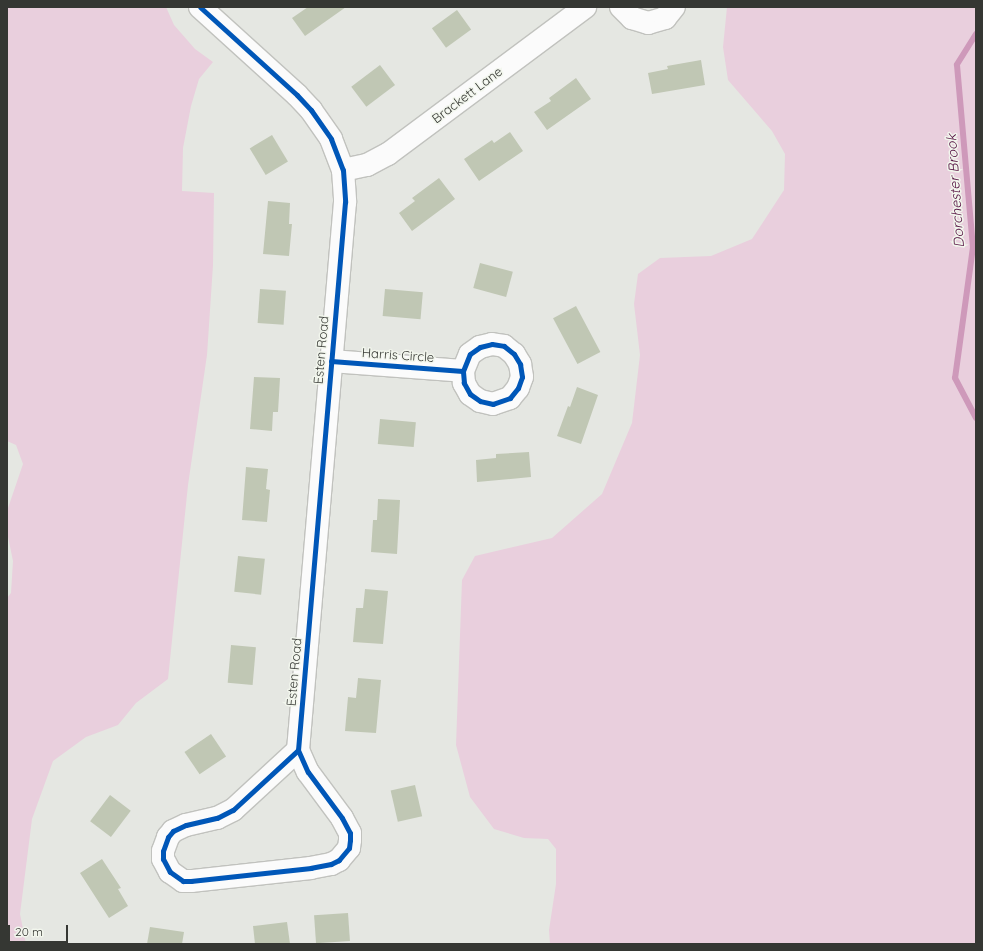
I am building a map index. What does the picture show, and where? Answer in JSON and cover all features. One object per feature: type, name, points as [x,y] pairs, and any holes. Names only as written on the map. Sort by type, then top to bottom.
[{"type":"street","name":"Brackett Lane","points":[[343,170],[367,166],[388,154],[585,7]]},
{"type":"street","points":[[621,7],[632,18],[648,23],[665,18],[674,7]]},
{"type":"street","name":"Esten Road","points":[[207,9],[311,110],[331,139],[343,170],[345,202],[298,750],[308,772],[342,818],[348,829],[350,844],[343,857],[331,864],[311,868],[199,881],[183,881],[170,872],[166,866],[163,851],[168,837],[173,831],[186,825],[216,818],[233,810],[298,750]]},
{"type":"street","name":"Harris Circle","points":[[331,361],[463,371]]},
{"type":"shaded area","points":[[7,7],[166,7],[174,25],[195,49],[213,62],[199,79],[191,106],[183,148],[182,191],[214,193],[213,265],[207,355],[188,485],[168,679],[136,703],[118,725],[86,737],[53,761],[32,819],[20,914],[26,944],[7,944],[7,598],[11,593],[13,561],[7,532],[7,511],[23,464],[16,445],[7,441]]},
{"type":"shaded area","points":[[727,7],[976,7],[976,944],[550,944],[549,930],[556,884],[556,849],[548,839],[524,838],[494,829],[470,797],[456,745],[462,580],[475,556],[552,538],[602,494],[632,423],[640,355],[634,304],[638,274],[660,258],[711,256],[752,239],[784,190],[785,154],[772,131],[728,80],[723,47]]},
{"type":"building","points":[[308,7],[346,7],[305,36],[292,18]]},
{"type":"building","points":[[457,10],[471,29],[446,48],[432,28]]},
{"type":"building","points":[[701,60],[705,85],[652,94],[648,73],[668,69],[667,66]]},
{"type":"building","points":[[380,65],[395,85],[366,107],[351,87]]},
{"type":"building","points":[[576,78],[591,99],[547,130],[534,112],[551,101],[549,98]]},
{"type":"building","points":[[510,132],[523,151],[479,181],[464,159],[492,140],[494,143]]},
{"type":"building","points":[[272,135],[288,162],[266,175],[250,148]]},
{"type":"building","points":[[439,178],[455,199],[412,231],[399,213],[415,201],[412,198]]},
{"type":"building","points":[[268,201],[290,203],[289,224],[292,224],[289,256],[263,254]]},
{"type":"building","points":[[480,263],[513,272],[506,297],[473,288]]},
{"type":"building","points":[[260,289],[286,291],[284,325],[258,323]]},
{"type":"building","points":[[385,289],[423,292],[421,319],[383,316]]},
{"type":"building","points":[[576,306],[600,352],[577,364],[553,318]]},
{"type":"building","points":[[254,377],[280,378],[278,412],[273,412],[272,431],[250,429]]},
{"type":"building","points":[[577,387],[598,395],[581,444],[557,436]]},
{"type":"building","points":[[380,419],[416,422],[414,447],[378,444]]},
{"type":"building","points":[[529,452],[531,477],[477,482],[476,460],[496,458],[496,454]]},
{"type":"building","points":[[246,467],[268,469],[266,489],[270,490],[267,522],[242,520]]},
{"type":"building","points":[[378,499],[400,500],[397,554],[371,552],[373,520],[377,520]]},
{"type":"building","points":[[238,556],[265,559],[261,595],[234,592]]},
{"type":"building","points":[[365,589],[388,591],[383,644],[353,642],[356,608],[363,608]]},
{"type":"building","points":[[231,645],[256,647],[253,685],[228,683]]},
{"type":"building","points":[[358,678],[381,680],[376,733],[345,731],[348,697],[356,698]]},
{"type":"building","points":[[211,734],[226,756],[200,774],[184,752]]},
{"type":"building","points":[[415,785],[422,816],[398,822],[391,791]]},
{"type":"building","points":[[110,795],[131,811],[111,837],[90,821]]},
{"type":"building","points":[[102,859],[121,888],[118,889],[128,906],[109,918],[80,873]]},
{"type":"building","points":[[348,913],[350,941],[316,943],[314,915]]},
{"type":"building","points":[[287,922],[290,944],[255,944],[253,926]]},
{"type":"building","points":[[150,927],[184,932],[182,944],[147,944]]},
{"type":"waterway","name":"Dorchester Brook","points":[[976,34],[957,65],[973,247],[955,378],[976,418]]},
{"type":"cycle path","points":[[200,7],[297,95],[311,110],[331,139],[343,170],[345,202],[298,750],[308,772],[342,818],[350,833],[350,840],[349,848],[339,860],[331,864],[311,868],[191,881],[183,881],[170,872],[163,859],[163,851],[168,837],[173,831],[186,825],[217,818],[233,810],[298,750]]},
{"type":"cycle path","points":[[331,361],[463,371],[470,354],[480,347],[492,344],[504,346],[514,354],[520,364],[522,377],[518,388],[510,398],[493,404],[480,401],[470,394],[464,383],[463,371]]}]
